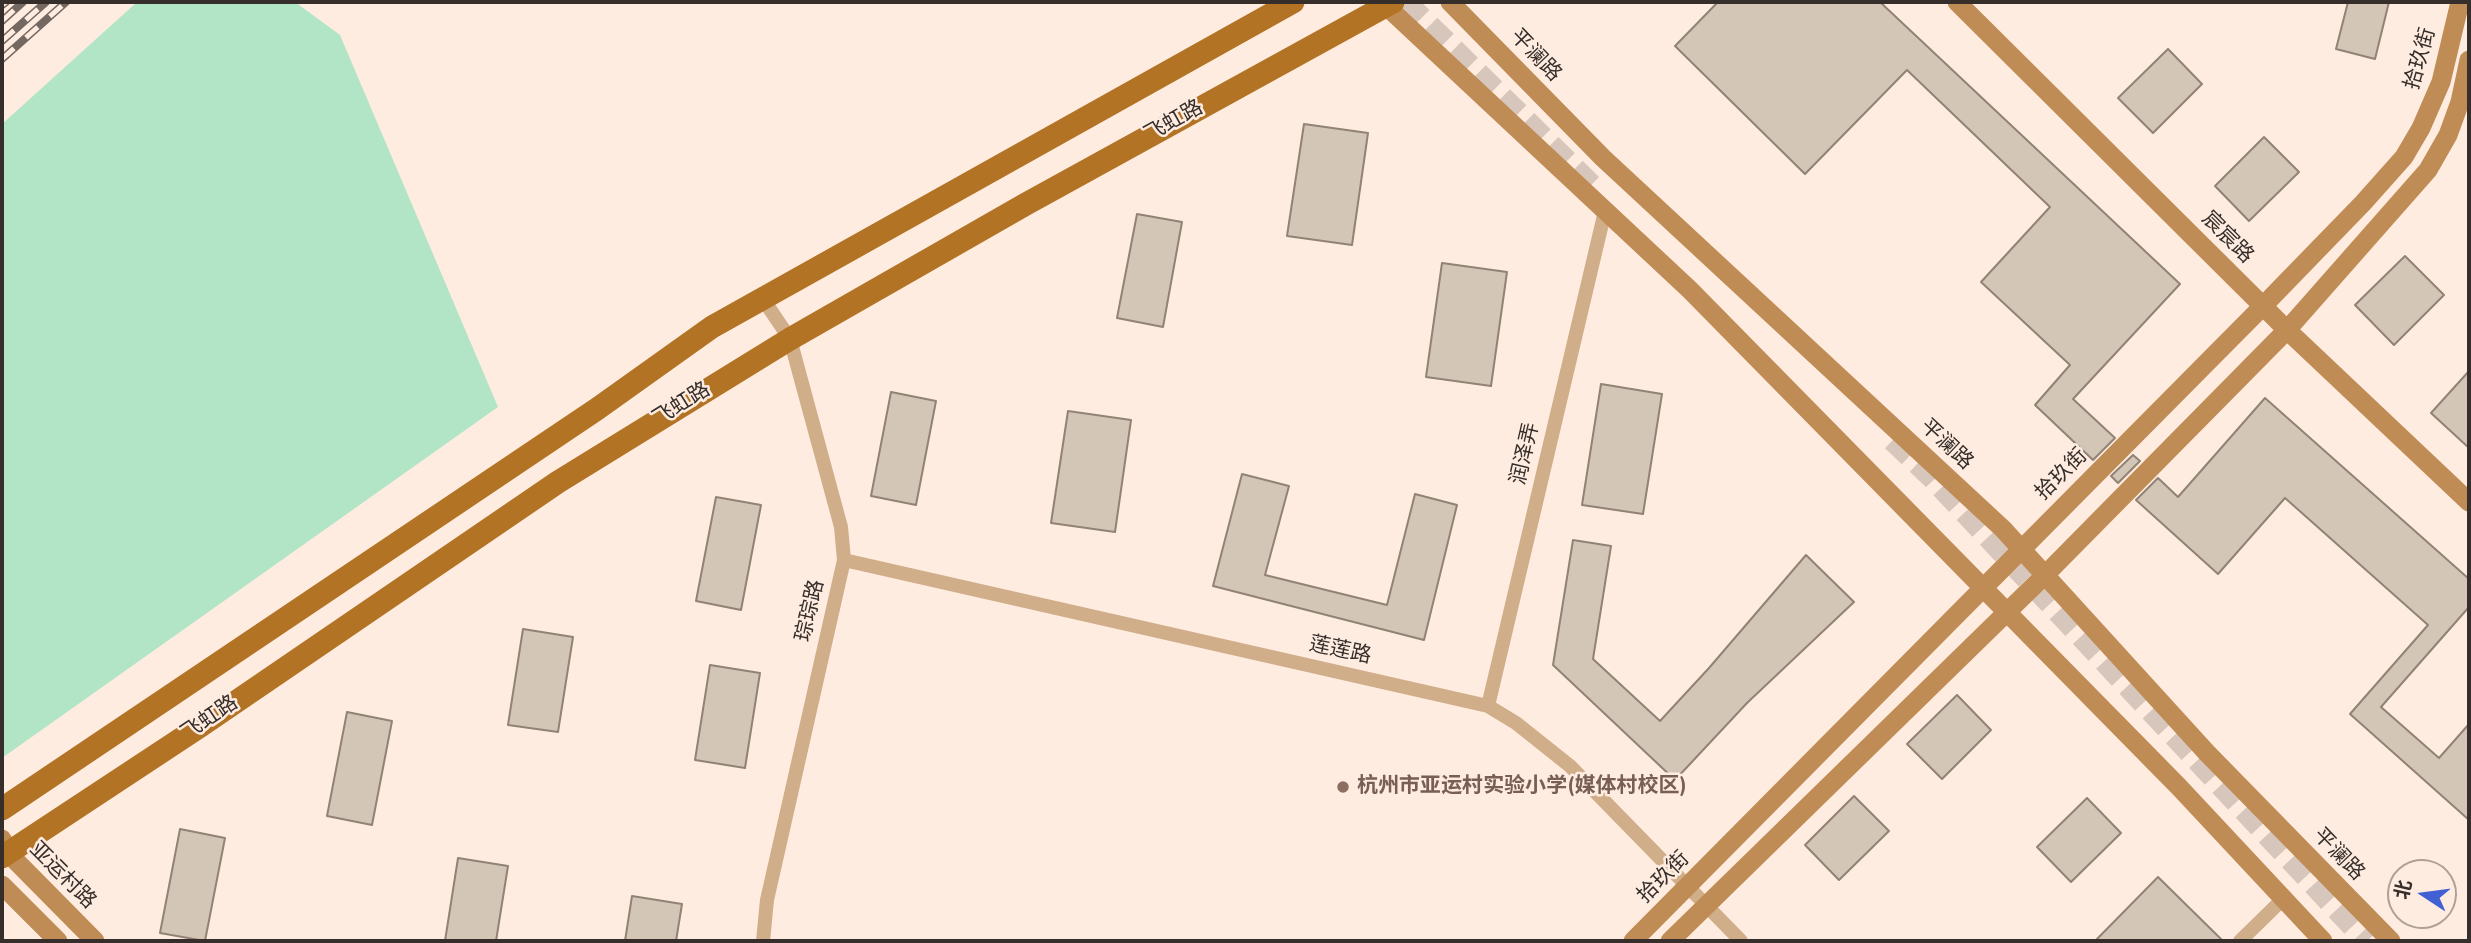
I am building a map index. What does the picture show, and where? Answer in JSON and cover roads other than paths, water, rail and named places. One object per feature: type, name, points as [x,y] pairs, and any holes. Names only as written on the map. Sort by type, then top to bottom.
[{"type":"main road","name":"飞虹路","points":[[2,809],[586,417],[712,327],[1293,2]]},
{"type":"main road","name":"平澜路","points":[[1450,2],[1603,158],[1993,520],[2207,753],[2391,941]]},
{"type":"main road","name":"宸宸路","points":[[1957,2],[2287,330],[2469,502]]},
{"type":"main road","name":"拾玖街","points":[[1633,941],[2263,306],[2404,157],[2421,128],[2441,82],[2460,2]]},
{"type":"main road","name":"飞虹路","points":[[4,850],[210,719],[558,482],[790,338],[1387,3]]},
{"type":"main road","points":[[1387,3],[1690,290],[2179,788],[2323,941]]},
{"type":"main road","points":[[1670,941],[2045,575],[2287,330],[2428,170],[2448,135],[2466,88],[2469,60]]},
{"type":"main road","name":"亚运村路","points":[[4,850],[95,941]]},
{"type":"main road","points":[[2,885],[58,941]]},
{"type":"street","points":[[2441,82],[2466,88]]},
{"type":"street","name":"润泽弄","points":[[1488,706],[1605,211]]},
{"type":"street","name":"琮琮路","points":[[762,941],[767,900],[844,560],[841,527],[790,338],[764,299]]},
{"type":"street","name":"莲莲路","points":[[844,560],[1488,706],[1516,723],[1570,766],[1741,941]]},
{"type":"street","points":[[2240,941],[2283,899]]},
{"type":"tunnel","points":[[1405,2],[1597,191]]},
{"type":"tunnel","points":[[1893,440],[1933,478],[2367,941]]},
{"type":"railway","points":[[2,5],[6,2]]},
{"type":"railway","points":[[2,21],[23,2]]},
{"type":"railway","points":[[2,41],[46,2]]},
{"type":"railway","points":[[2,59],[66,2]]},
{"type":"place","name":"杭州市亚运村实验小学(媒体村校区)","points":[[1343,787]]}]
